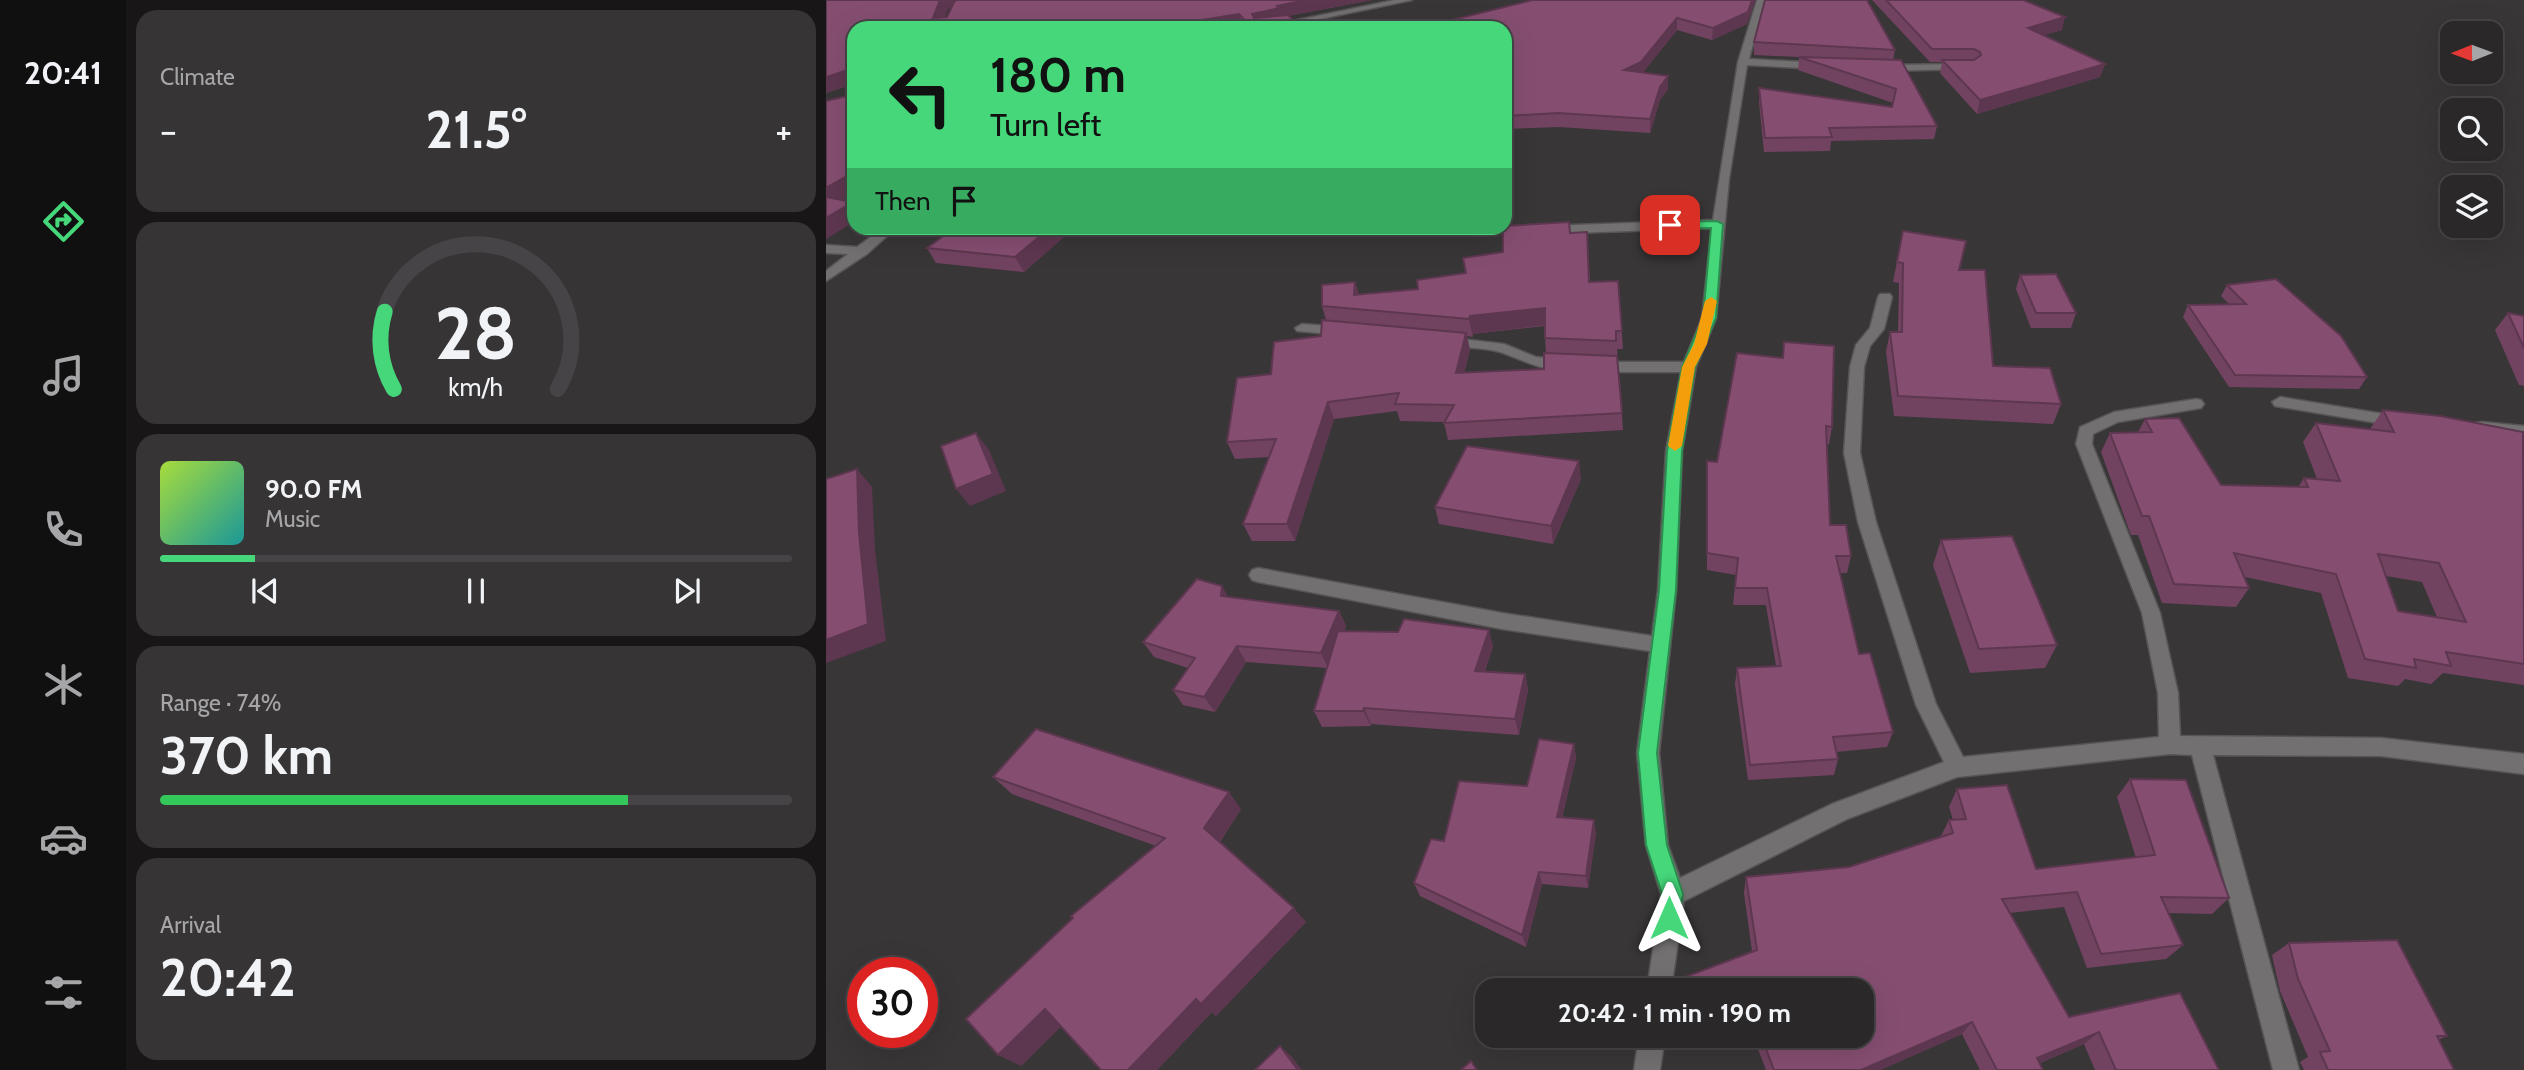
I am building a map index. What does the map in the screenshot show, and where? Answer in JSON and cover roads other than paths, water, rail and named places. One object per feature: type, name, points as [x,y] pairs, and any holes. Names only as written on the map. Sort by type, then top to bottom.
[{"type":"street","points":[[1299,21],[1408,0]]},
{"type":"street","points":[[1661,978],[1673,894],[1657,845],[1648,753],[1667,590],[1674,451],[1689,367],[1709,318],[1717,224],[1744,62],[1761,0]]},
{"type":"street","points":[[1744,62],[1836,66]]},
{"type":"street","points":[[1876,68],[1971,67]]},
{"type":"street","points":[[1530,230],[1717,224]]},
{"type":"street","points":[[826,277],[881,235]]},
{"type":"street","points":[[826,249],[862,251]]},
{"type":"street","points":[[1885,297],[1877,329],[1863,345],[1857,367],[1852,453],[1867,522],[1926,705],[1957,767]]},
{"type":"street","points":[[1302,328],[1360,332]]},
{"type":"street","points":[[1424,340],[1504,348],[1533,361],[1583,368],[1689,367]]},
{"type":"street","points":[[2280,402],[2415,423]]},
{"type":"street","points":[[2170,745],[2168,693],[2151,612],[2084,444],[2086,432],[2114,417],[2196,404]]},
{"type":"street","points":[[2465,426],[2524,431]]},
{"type":"street","points":[[1258,575],[1502,621],[1660,645]]},
{"type":"street","points":[[1673,894],[1840,811],[1957,767],[2170,745],[2381,747],[2524,764]]},
{"type":"street","points":[[2200,745],[2286,1070]]},
{"type":"street","points":[[1647,1070],[1650,1048]]}]
